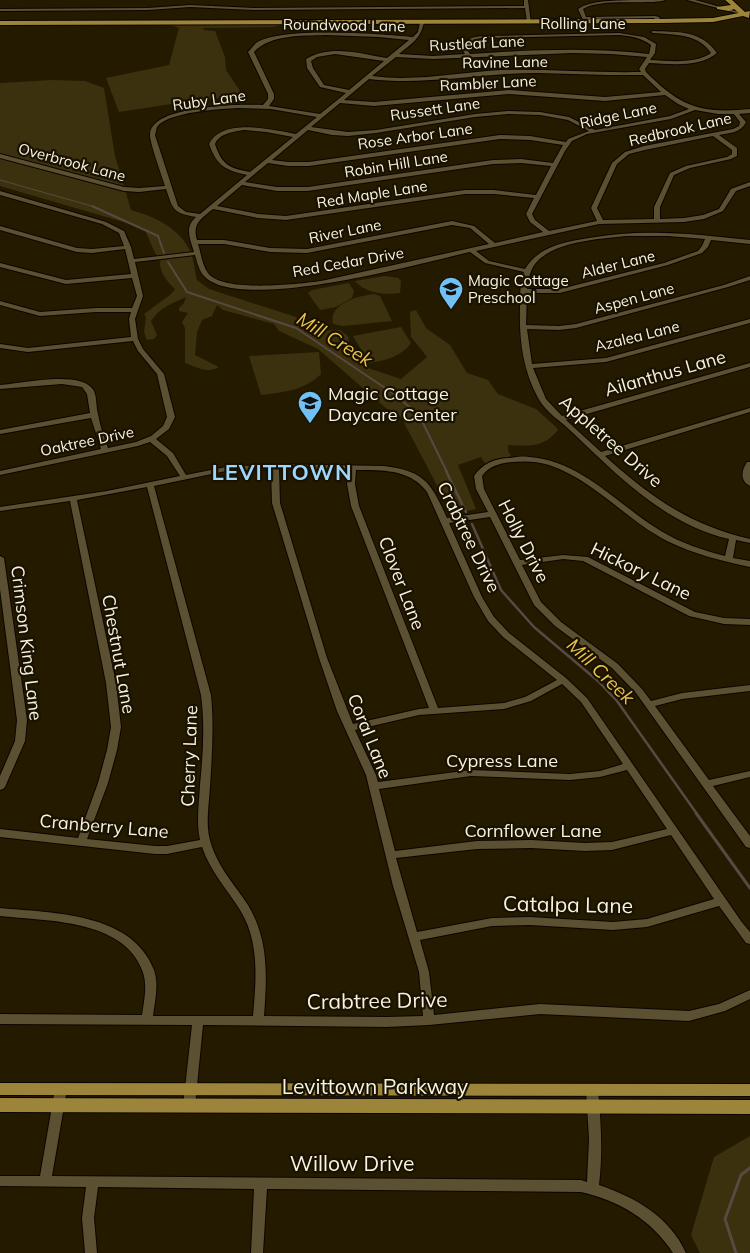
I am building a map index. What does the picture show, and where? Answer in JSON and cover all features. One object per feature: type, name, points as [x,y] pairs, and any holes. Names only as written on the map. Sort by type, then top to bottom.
[{"type":"main road","points":[[728,0],[747,14],[750,19]]},
{"type":"main road","points":[[719,8],[729,9],[734,6]]},
{"type":"main road","points":[[0,23],[659,21],[713,20],[747,14]]},
{"type":"main road","name":"Levittown Parkway","points":[[0,1089],[750,1090]]},
{"type":"main road","name":"Levittown Parkway","points":[[0,1105],[750,1107]]},
{"type":"street","points":[[196,6],[197,0]]},
{"type":"street","points":[[526,0],[529,22]]},
{"type":"street","points":[[659,21],[654,17],[585,20],[580,8],[589,3],[662,0]]},
{"type":"street","points":[[689,0],[747,14]]},
{"type":"street","points":[[0,10],[148,9],[196,6],[254,9],[526,7]]},
{"type":"street","points":[[252,22],[254,9]]},
{"type":"street","points":[[650,21],[653,32]]},
{"type":"street","points":[[200,216],[414,39],[420,32],[422,22]]},
{"type":"street","points":[[642,38],[653,32],[694,36],[712,48],[714,53],[708,57],[675,62],[648,58],[642,69],[644,73],[677,101],[693,109],[717,113],[750,111]]},
{"type":"street","name":"Rolling Lane","points":[[468,55],[463,48],[466,42],[486,36],[619,34],[642,38],[654,45],[648,58]]},
{"type":"street","name":"Roundwood Lane","points":[[265,107],[271,99],[271,94],[251,52],[262,41],[279,36],[302,35],[388,35],[414,39]]},
{"type":"street","name":"Rustleaf Lane","points":[[395,54],[429,59],[468,55],[608,52],[648,58]]},
{"type":"street","points":[[350,92],[322,86],[310,68],[308,60],[318,54],[335,53],[388,60]]},
{"type":"street","name":"Ravine Lane","points":[[368,77],[403,81],[502,72],[605,75],[644,73]]},
{"type":"street","name":"Rambler Lane","points":[[339,101],[374,104],[509,92],[605,99],[667,93]]},
{"type":"street","name":"Ruby Lane","points":[[200,216],[184,213],[177,209],[151,132],[158,123],[165,118],[184,113],[238,107],[265,107],[321,116]]},
{"type":"street","name":"Ridge Lane","points":[[548,233],[530,218],[531,210],[554,165],[567,144],[575,137],[594,131],[671,117],[693,109]]},
{"type":"street","name":"Russett Lane","points":[[307,128],[349,134],[481,115],[520,112],[574,119],[594,131]]},
{"type":"street","name":"Redbrook Lane","points":[[601,222],[594,208],[618,159],[636,150],[741,127],[743,120],[735,112]]},
{"type":"street","points":[[252,174],[228,169],[220,164],[212,144],[215,138],[227,132],[250,129],[297,136]]},
{"type":"street","points":[[657,220],[657,207],[672,174],[688,167],[735,155],[735,149],[714,134]]},
{"type":"street","name":"Rose Arbor Lane","points":[[267,161],[309,164],[500,137],[530,138],[567,144]]},
{"type":"street","name":"Overbrook Lane","points":[[0,156],[124,189],[139,190],[169,187]]},
{"type":"street","name":"Robin Hill Lane","points":[[241,182],[294,190],[493,162],[554,165]]},
{"type":"street","name":"Red Cedar Drive","points":[[200,216],[191,228],[205,273],[211,279],[229,285],[247,286],[321,283],[601,222],[684,220],[716,213],[723,207],[729,192],[750,184]]},
{"type":"street","name":"Red Maple Lane","points":[[212,207],[258,216],[286,218],[465,192],[494,192],[537,197]]},
{"type":"street","name":"Oaktree Drive","points":[[0,193],[111,225],[122,232],[128,247],[140,296],[132,319],[135,338],[140,350],[160,374],[171,417],[168,427],[152,440],[0,473]]},
{"type":"street","points":[[684,220],[684,235]]},
{"type":"street","name":"River Lane","points":[[194,242],[224,242],[270,250],[307,251],[452,223],[472,227],[494,245]]},
{"type":"street","points":[[0,228],[77,250],[128,247]]},
{"type":"street","points":[[471,250],[487,262],[526,271],[543,253],[570,243],[620,234],[684,235],[750,242]]},
{"type":"street","name":"Alder Lane","points":[[523,291],[560,291],[666,264],[700,252],[705,247],[709,238]]},
{"type":"street","points":[[131,260],[198,254]]},
{"type":"street","points":[[0,265],[66,282],[135,276]]},
{"type":"street","name":"Appletree Drive","points":[[526,271],[523,291],[522,341],[529,366],[543,400],[560,419],[631,482],[680,517],[704,529],[750,541]]},
{"type":"street","name":"Aspen Lane","points":[[522,327],[558,328],[576,326],[750,278]]},
{"type":"street","points":[[0,303],[40,314],[134,310]]},
{"type":"street","name":"Azalea Lane","points":[[529,366],[606,360],[750,321]]},
{"type":"street","points":[[0,346],[28,350],[135,338]]},
{"type":"street","name":"Ailanthus Lane","points":[[560,419],[750,365]]},
{"type":"street","points":[[0,387],[62,382],[86,386],[90,392],[97,429],[106,451]]},
{"type":"street","points":[[600,455],[750,410]]},
{"type":"street","points":[[0,432],[94,415]]},
{"type":"street","points":[[152,440],[170,456],[184,477]]},
{"type":"street","name":"Holly Drive","points":[[750,564],[728,560],[686,547],[659,534],[578,475],[564,467],[546,462],[511,460],[494,463],[483,469],[478,476],[478,481],[492,514],[537,603],[558,624],[615,666],[649,704],[750,844]]},
{"type":"street","points":[[750,464],[746,470],[746,476],[750,484]]},
{"type":"street","name":"Crabtree Drive","points":[[0,509],[73,498],[226,469],[275,466],[352,467],[396,469],[417,477],[427,485],[431,492],[480,602],[491,619],[506,635],[563,680],[584,700],[750,940]]},
{"type":"street","name":"Coral Lane","points":[[275,466],[276,503],[323,658],[337,699],[361,751],[374,786],[413,937],[424,972],[429,1020]]},
{"type":"street","name":"Clover Lane","points":[[352,467],[351,484],[355,506],[434,710]]},
{"type":"street","name":"Cherry Lane","points":[[150,484],[206,695],[209,728],[203,821],[205,843],[218,873],[249,919],[257,939],[262,969],[258,1021]]},
{"type":"street","name":"Chestnut Lane","points":[[73,498],[110,683],[116,727],[103,783],[81,842]]},
{"type":"street","points":[[444,521],[492,514]]},
{"type":"street","points":[[728,560],[732,537]]},
{"type":"street","name":"Hickory Lane","points":[[518,563],[564,557],[585,559],[692,614],[719,620],[750,622]]},
{"type":"street","name":"Crimson King Lane","points":[[0,558],[22,720],[20,741],[0,787]]},
{"type":"street","points":[[350,728],[390,717],[434,710],[504,706],[528,699],[563,680]]},
{"type":"street","points":[[649,704],[682,696],[750,688]]},
{"type":"street","name":"Cypress Lane","points":[[374,786],[465,773],[570,777],[600,774],[630,766]]},
{"type":"street","points":[[707,784],[750,774]]},
{"type":"street","name":"Cornflower Lane","points":[[391,855],[477,845],[531,844],[585,848],[612,846],[674,831]]},
{"type":"street","name":"Cranberry Lane","points":[[0,833],[161,850],[205,843]]},
{"type":"street","name":"Catalpa Lane","points":[[413,937],[492,922],[530,921],[613,926],[647,923],[722,901]]},
{"type":"street","points":[[0,912],[90,923],[116,933],[129,942],[142,957],[148,970],[150,990],[147,1019]]},
{"type":"street","name":"Crabtree Drive","points":[[0,1019],[386,1022],[429,1020],[540,1009],[689,1016],[721,1008],[750,994]]},
{"type":"street","points":[[189,1106],[198,1020]]},
{"type":"street","points":[[45,1182],[61,1089]]},
{"type":"street","points":[[592,1090],[596,1167],[593,1188]]},
{"type":"street","name":"Willow Drive","points":[[0,1182],[568,1185],[593,1188],[624,1200],[651,1218],[665,1232],[680,1253]]},
{"type":"street","points":[[91,1253],[88,1218],[93,1182]]},
{"type":"street","points":[[257,1253],[260,1183]]},
{"type":"shaded area","points":[[174,23],[284,24],[273,27],[203,28],[204,30],[215,31],[225,57],[226,70],[240,91],[239,96],[119,112],[106,78],[169,65],[179,28],[171,25]]},
{"type":"shaded area","points":[[51,80],[85,81],[104,88],[115,156],[131,210],[156,219],[178,234],[191,252],[197,280],[209,289],[296,317],[319,331],[340,330],[348,336],[349,342],[339,347],[371,369],[401,379],[427,357],[411,337],[410,312],[416,310],[426,328],[450,345],[467,373],[488,380],[498,394],[536,409],[558,430],[547,440],[536,445],[508,445],[508,451],[511,456],[486,465],[481,457],[458,465],[476,509],[452,514],[401,417],[395,411],[387,409],[318,349],[279,331],[274,324],[223,310],[217,305],[212,316],[202,320],[197,332],[195,355],[219,367],[206,370],[185,363],[185,328],[182,322],[188,313],[179,311],[179,308],[184,303],[186,297],[167,306],[154,316],[151,321],[157,335],[154,339],[147,340],[144,332],[146,317],[144,314],[170,295],[175,289],[163,275],[160,267],[161,259],[155,253],[144,228],[0,186],[0,83]]},
{"type":"shaded area","points":[[385,276],[398,278],[401,281],[400,293],[376,293],[365,289],[355,281]]},
{"type":"shaded area","points":[[349,283],[354,291],[352,298],[336,307],[320,310],[308,293],[312,290]]},
{"type":"shaded area","points":[[374,294],[380,296],[392,321],[343,326],[333,324],[335,311],[340,306],[353,299]]},
{"type":"shaded area","points":[[401,327],[411,343],[398,355],[375,362],[369,363],[353,336]]},
{"type":"shaded area","points":[[319,352],[321,374],[314,380],[293,390],[261,395],[249,356]]},
{"type":"shaded area","points":[[750,1136],[750,1253],[700,1253],[691,1235],[714,1157]]},
{"type":"waterway","name":"Mill Creek","points":[[0,180],[93,206]]},
{"type":"waterway","name":"Mill Creek","points":[[93,206],[158,236],[164,253]]},
{"type":"waterway","name":"Mill Creek","points":[[168,262],[187,292],[296,328],[394,394],[419,415],[447,472]]},
{"type":"waterway","name":"Mill Creek","points":[[446,471],[466,512]]},
{"type":"waterway","name":"Mill Creek","points":[[472,524],[501,590],[534,627],[598,681],[617,701],[697,814]]},
{"type":"waterway","name":"Mill Creek","points":[[696,813],[750,888]]},
{"type":"waterway","points":[[736,1253],[725,1219],[741,1175],[750,1168]]},
{"type":"place","name":"Magic Cottage Preschool","points":[[451,310]]},
{"type":"place","name":"Magic Cottage Daycare Center","points":[[310,424]]},
{"type":"district","name":"LEVITTOWN","points":[[282,472]]}]
